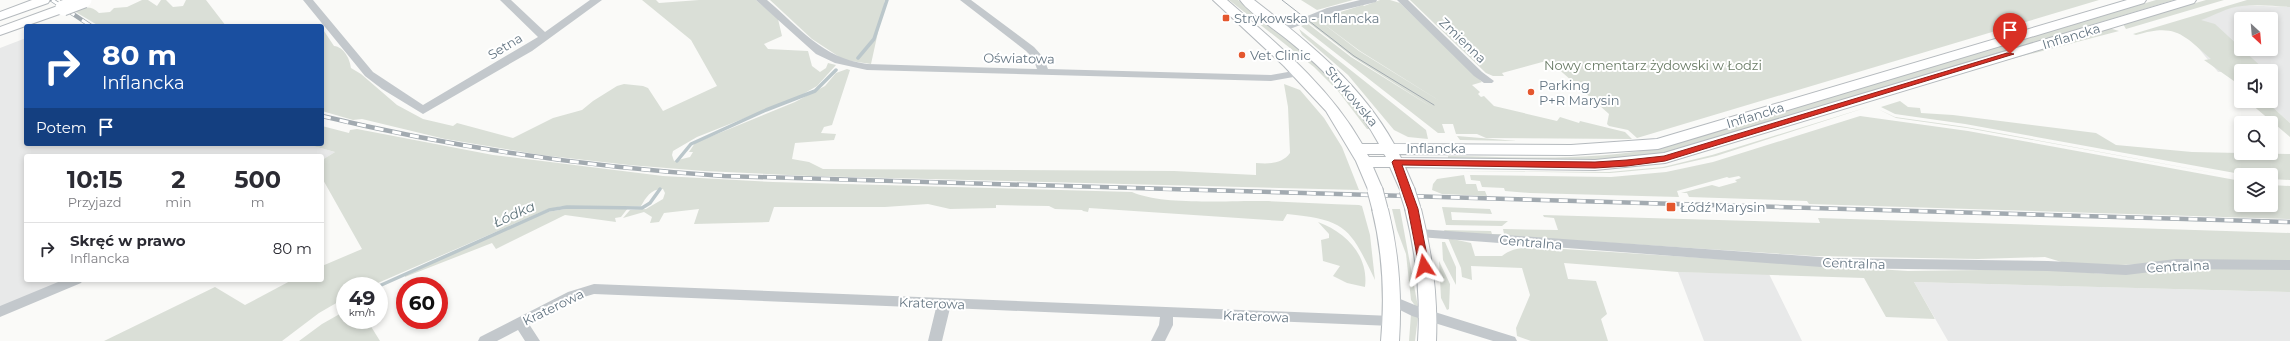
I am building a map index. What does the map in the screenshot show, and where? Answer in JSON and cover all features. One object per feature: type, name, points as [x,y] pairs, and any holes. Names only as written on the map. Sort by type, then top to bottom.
[{"type":"main road","points":[[0,16],[44,0]]},
{"type":"main road","points":[[2,30],[84,0]]},
{"type":"main road","name":"Strykowska","points":[[1219,0],[1299,73],[1337,115],[1358,149],[1375,190],[1391,261],[1393,301],[1390,341]]},
{"type":"main road","name":"Strykowska","points":[[1246,0],[1317,56],[1348,87],[1372,117],[1390,148],[1397,162],[1407,190],[1419,233],[1428,291],[1429,316],[1427,341]]},
{"type":"main road","name":"Inflancka","points":[[1358,149],[1578,150],[1628,148],[1658,144],[2140,0]]},
{"type":"main road","name":"Inflancka","points":[[1364,162],[1595,165],[1669,158],[2190,0]]},
{"type":"street","name":"Setna","points":[[308,0],[369,74],[386,87],[423,110],[544,38],[597,0]]},
{"type":"street","points":[[505,0],[544,38]]},
{"type":"street","name":"Oświatowa","points":[[762,0],[820,52],[842,63],[872,68],[1271,78],[1299,73]]},
{"type":"street","points":[[965,0],[1030,49],[1038,57],[1044,72]]},
{"type":"street","points":[[1283,28],[1327,12],[1372,0]]},
{"type":"street","name":"Zmienna","points":[[1402,0],[1478,74],[1488,81]]},
{"type":"street","name":"Centralna","points":[[1419,233],[1834,263],[2048,266],[2118,270],[2176,264],[2290,265]]},
{"type":"street","points":[[0,312],[71,282]]},
{"type":"street","name":"Kraterowa","points":[[485,341],[573,295],[594,289],[1392,321]]},
{"type":"street","points":[[1393,301],[1429,316],[1510,341]]},
{"type":"street","points":[[935,341],[944,304]]},
{"type":"street","points":[[1158,341],[1166,325],[1167,312]]},
{"type":"street","points":[[520,323],[533,341]]},
{"type":"shaded area","points":[[2237,5],[2290,7],[2290,123],[2274,108],[2278,108],[2278,64],[2234,64],[2234,73],[2218,72],[2178,23]]},
{"type":"shaded area","points":[[24,39],[24,146],[313,146],[335,152],[324,159],[324,154],[24,154],[24,282],[63,282],[0,308],[0,48]]},
{"type":"shaded area","points":[[1678,272],[1769,274],[1802,341],[1704,341]]},
{"type":"shaded area","points":[[1914,282],[2290,292],[2290,341],[1948,341]]},
{"type":"green space","points":[[142,0],[148,0],[157,6],[161,0],[166,0],[173,7],[183,6],[186,0],[206,0],[224,24],[96,24],[74,11],[81,8],[90,8],[99,13],[110,12],[114,8],[127,7]]},
{"type":"green space","points":[[642,0],[656,0],[659,3],[699,0],[756,0],[778,19],[782,36],[764,44],[768,49],[808,51],[812,66],[820,72],[826,68],[828,63],[836,65],[817,86],[798,97],[697,137],[673,151],[672,155],[674,161],[690,157],[693,152],[689,152],[695,143],[795,102],[825,86],[836,73],[847,69],[850,70],[832,125],[824,127],[821,133],[836,134],[834,140],[795,143],[792,159],[809,162],[823,169],[1174,171],[1256,175],[1256,163],[1270,163],[1279,161],[1287,157],[1290,153],[1288,107],[1284,84],[1300,90],[1324,118],[1342,147],[1359,190],[809,176],[704,171],[629,165],[541,155],[445,139],[362,119],[353,120],[324,112],[324,31],[334,46],[344,51],[351,68],[361,74],[397,105],[423,119],[453,126],[457,123],[513,138],[553,118],[582,110],[593,101],[617,86],[624,84],[648,88],[663,111],[717,86],[691,40]]},
{"type":"green space","points":[[770,0],[885,0],[871,64],[844,60],[812,39]]},
{"type":"green space","points":[[1229,0],[1238,0],[1292,42],[1330,76],[1360,111],[1370,129],[1367,129],[1338,91],[1314,67]]},
{"type":"green space","points":[[1301,0],[1353,0],[1317,10]]},
{"type":"green space","points":[[1380,0],[1390,0],[1400,3],[1482,82],[1472,85],[1480,92],[1478,94],[1481,97],[1484,96],[1494,106],[1557,121],[1560,117],[1579,123],[1580,121],[1625,132],[1632,139],[1486,138],[1477,134],[1456,134],[1453,124],[1442,124],[1445,133],[1438,133],[1301,26],[1307,23],[1351,57],[1433,108],[1353,57],[1308,22],[1317,19],[1363,5],[1364,6]],"holes":[[[1317,19],[1360,51],[1443,103],[1359,51]]]},
{"type":"green space","name":"Nowy cmentarz żydowski w Łodzi","points":[[1410,0],[2099,0],[1637,138],[1628,130],[1609,126],[1607,124],[1609,114],[1554,65],[1550,66],[1546,61],[1502,73],[1504,76],[1493,76],[1486,73]]},
{"type":"green space","points":[[2156,0],[2174,0],[1665,154],[1595,160],[1448,158],[1448,156],[1585,156],[1640,151],[1667,146]]},
{"type":"green space","points":[[2206,0],[2224,0],[2126,29],[2123,24]]},
{"type":"green space","points":[[2247,0],[2290,0],[2290,7],[2248,5],[2226,10],[2201,20],[2215,24],[2234,42],[2234,56],[2250,56],[2258,64],[2234,64],[2234,81],[2204,60],[2211,59],[2193,43],[2178,33],[2160,30],[2136,35],[2133,34]]},
{"type":"green space","points":[[2109,28],[2119,31],[1996,63]]},
{"type":"green space","points":[[1299,29],[1426,130],[1428,139],[1408,137],[1394,130],[1348,75],[1302,35]]},
{"type":"green space","points":[[1900,101],[1908,107],[1920,108],[1921,113],[1953,115],[2096,133],[2116,145],[2192,152],[2234,153],[2234,160],[2278,160],[2278,154],[2290,154],[2290,180],[2278,179],[2278,168],[2234,168],[2234,173],[1965,124],[1895,114],[1881,107]]},
{"type":"green space","points":[[1871,106],[1716,156],[1664,168],[1610,173],[1458,171],[1609,172],[1663,167],[1712,155]]},
{"type":"green space","points":[[2256,108],[2274,108],[2290,123],[2290,137],[2278,127],[2278,116],[2265,116]]},
{"type":"green space","points":[[1878,109],[1895,117],[1966,127],[2234,177],[1967,128],[1896,118]]},
{"type":"green space","points":[[1860,116],[1968,131],[2234,180],[2234,212],[2278,212],[2278,185],[2290,186],[2290,219],[1809,204],[1807,201],[1689,197],[1687,193],[1681,193],[1712,185],[1719,187],[1737,182],[1735,180],[1741,178],[1739,176],[1727,177],[1677,191],[1679,197],[1530,193],[1505,191],[1504,188],[1482,187],[1480,181],[1471,180],[1470,175],[1611,177],[1666,172],[1713,162]]},
{"type":"green space","points":[[324,127],[349,133],[350,130],[357,129],[493,155],[663,176],[773,182],[1132,192],[1145,196],[1179,201],[1265,201],[1359,205],[1362,206],[1370,235],[1375,280],[1359,249],[1352,238],[1344,230],[1335,224],[1307,216],[1287,214],[1283,221],[1089,208],[1088,212],[1082,210],[1055,209],[1049,206],[996,205],[996,208],[950,209],[928,204],[885,207],[774,207],[769,222],[694,224],[699,209],[664,213],[659,222],[650,223],[652,217],[644,212],[623,218],[630,210],[646,209],[663,199],[665,193],[663,189],[659,189],[650,194],[641,206],[562,206],[546,210],[388,279],[388,277],[336,277],[336,303],[319,313],[282,341],[104,341],[215,287],[245,305],[288,282],[324,282],[324,265],[362,249],[324,182],[324,159],[335,152],[313,146],[324,146]]},
{"type":"green space","points":[[1457,136],[1517,141],[1460,140]]},
{"type":"green space","points":[[1464,175],[1466,184],[1476,184],[1478,191],[1485,191],[1487,196],[1442,194],[1432,190],[1433,184],[1437,179]]},
{"type":"green space","points":[[1442,207],[1490,209],[1492,214],[1451,212],[1452,220],[1508,221],[1502,226],[1446,225]]},
{"type":"green space","points":[[571,208],[628,208],[621,217],[615,218],[616,222],[565,215],[496,249],[492,243],[405,277],[405,275],[542,213]]},
{"type":"green space","points":[[1392,209],[1400,209],[1418,307],[1416,307],[1411,300],[1406,254],[1397,230]]},
{"type":"green space","points":[[1543,215],[1820,223],[1818,218],[2290,233],[2290,261],[2118,265],[2068,264],[2045,257],[1978,259],[1813,256],[1445,232],[1444,230],[1491,231],[1492,234],[1504,234],[1503,229],[1558,230],[1554,218],[1544,217]]},
{"type":"green space","points":[[1318,222],[1338,232],[1354,247],[1363,265],[1365,287],[1347,283],[1333,276],[1340,266],[1323,261],[1321,240],[1329,238],[1329,234]]},
{"type":"green space","points":[[1448,238],[1471,243],[1475,256],[1502,256],[1512,250],[1524,248],[1548,248],[1908,271],[2046,269],[2105,274],[2180,268],[2290,269],[2290,292],[1914,282],[1935,319],[1886,317],[1864,278],[1678,272],[1564,263],[1568,279],[1596,281],[1607,314],[1601,319],[1608,341],[1531,341],[1517,336],[1516,328],[1530,295],[1522,268],[1471,266],[1472,280],[1462,277],[1461,268]]},
{"type":"green space","points":[[1442,242],[1445,242],[1456,267],[1456,285],[1443,260]]},
{"type":"green space","points":[[1439,261],[1450,284],[1449,309],[1447,310],[1441,298]]},
{"type":"green space","points":[[1411,314],[1418,317],[1415,341],[1409,341]]},
{"type":"green space","points":[[336,316],[336,329],[373,329],[380,341],[299,341],[322,324]]},
{"type":"waterway","name":"Łódka","points":[[858,58],[874,39],[887,0]]},
{"type":"waterway","name":"Łódka","points":[[677,161],[691,144],[766,110],[815,91],[836,70]]},
{"type":"waterway","name":"Łódka","points":[[388,282],[549,210],[567,207],[642,208],[650,203],[660,189]]},
{"type":"tram line","points":[[1282,0],[1354,56],[1434,105]]},
{"type":"railway","points":[[52,0],[88,24]]},
{"type":"railway","points":[[324,116],[422,138],[522,155],[623,167],[724,176],[2290,222]]},
{"type":"place","name":"Strykowska - Inflancka","points":[[1226,18]]},
{"type":"place","name":"Vet Clinic","points":[[1242,55]]},
{"type":"place","name":"Parking P+R Marysin","points":[[1531,92]]},
{"type":"place","name":"Łódź Marysin","points":[[1671,207]]},
{"type":"route","points":[[1424,266],[1419,233],[1413,209],[1397,162],[1595,165],[1651,161],[1682,154],[2010,54]]}]
